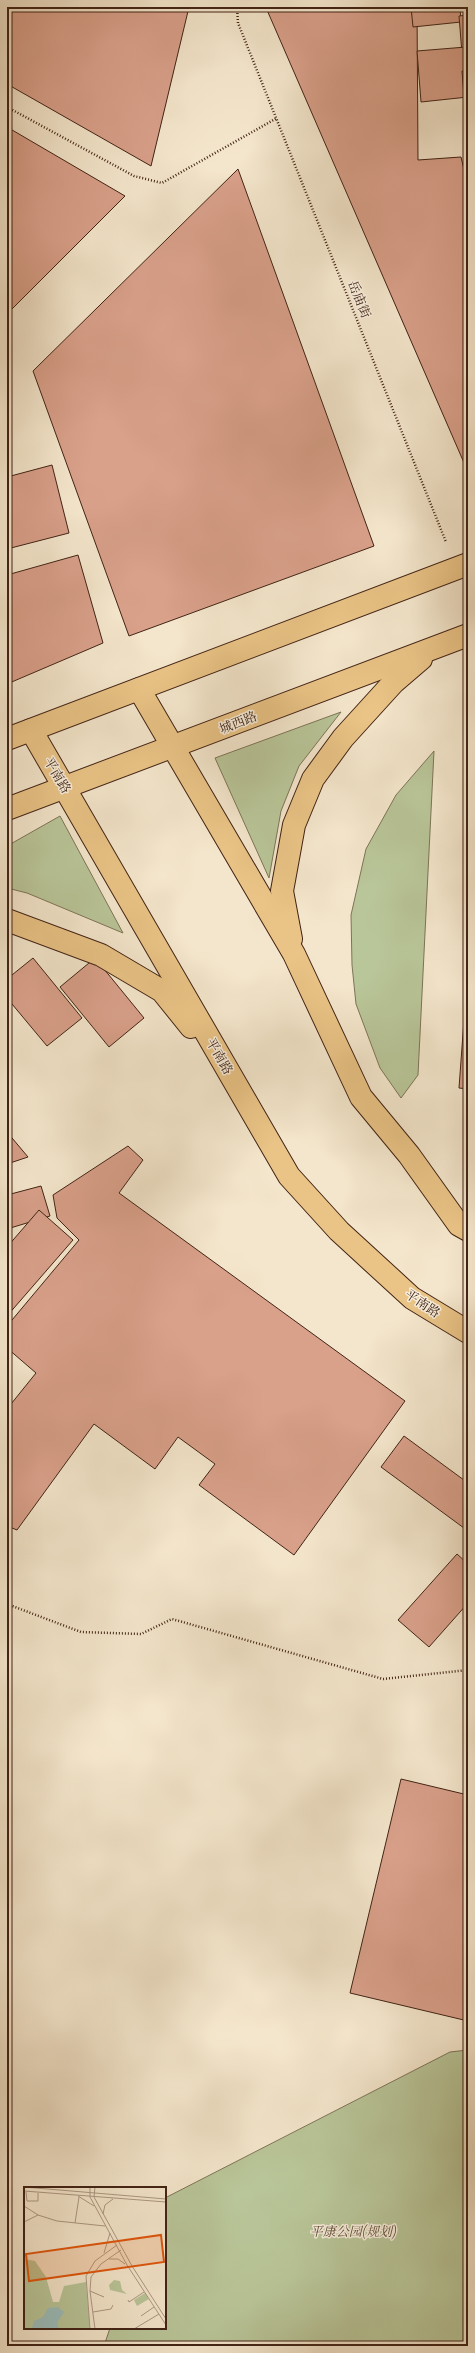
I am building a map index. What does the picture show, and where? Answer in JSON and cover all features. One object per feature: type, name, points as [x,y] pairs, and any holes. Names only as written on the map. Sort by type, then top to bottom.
[{"type":"main road","points":[[7,739],[462,567]]},
{"type":"main road","name":"城西路","points":[[7,809],[468,635]]},
{"type":"main road","points":[[294,954],[282,891],[294,825],[313,779],[343,738],[393,683],[434,648]]},
{"type":"main road","points":[[139,689],[294,954],[361,1097],[409,1155],[458,1224],[468,1230]]},
{"type":"main road","name":"平南路","points":[[31,730],[65,786],[289,1176],[339,1231],[412,1298],[468,1332]]},
{"type":"main road","points":[[7,920],[101,955],[162,991],[234,1081]]},
{"type":"path","name":"岳庙街","points":[[237,7],[238,22],[462,567]]},
{"type":"path","points":[[7,107],[134,176],[162,182],[278,118]]},
{"type":"path","points":[[7,1604],[81,1632],[141,1634],[172,1619],[383,1679],[468,1670]]},
{"type":"green space","points":[[341,712],[299,766],[281,811],[269,878],[215,758]]},
{"type":"green space","points":[[434,751],[418,1075],[401,1098],[380,1068],[356,1004],[352,965],[351,915],[366,849],[396,795]]},
{"type":"green space","points":[[60,816],[123,933],[27,893],[7,888],[7,846]]},
{"type":"green space","name":"平康公园(规划)","points":[[468,2050],[468,2346],[104,2346],[110,2329],[166,2329],[166,2197],[450,2052]]},
{"type":"building","points":[[7,7],[189,7],[151,166],[7,84]]},
{"type":"building","points":[[268,7],[417,7],[418,160],[461,157],[468,187],[468,472],[267,10]]},
{"type":"building","points":[[411,7],[460,7],[461,22],[413,27]]},
{"type":"building","points":[[468,15],[468,66],[463,66],[459,16]]},
{"type":"building","points":[[466,47],[468,97],[421,102],[417,51]]},
{"type":"building","points":[[462,71],[468,71],[468,122],[466,122]]},
{"type":"building","points":[[7,127],[125,196],[7,314]]},
{"type":"building","points":[[238,169],[374,546],[129,636],[33,371]]},
{"type":"building","points":[[52,465],[69,533],[7,549],[7,477]]},
{"type":"building","points":[[78,555],[103,643],[7,684],[7,575]]},
{"type":"building","points":[[33,958],[82,1018],[47,1046],[7,998],[7,979]]},
{"type":"building","points":[[95,958],[144,1018],[109,1047],[60,987]]},
{"type":"building","points":[[468,979],[468,1089],[459,1088]]},
{"type":"building","points":[[7,1132],[28,1157],[7,1164]]},
{"type":"building","points":[[128,1146],[143,1160],[119,1193],[405,1401],[294,1555],[199,1485],[215,1464],[178,1437],[155,1469],[94,1424],[17,1530],[7,1526],[7,1409],[36,1373],[7,1348],[7,1326],[79,1240],[57,1218],[53,1195]]},
{"type":"building","points":[[41,1186],[50,1216],[7,1229],[7,1195]]},
{"type":"building","points":[[39,1210],[73,1240],[7,1316],[7,1247]]},
{"type":"building","points":[[404,1436],[468,1483],[468,1531],[381,1467]]},
{"type":"building","points":[[457,1554],[468,1564],[468,1603],[429,1647],[398,1620]]},
{"type":"building","points":[[401,1779],[468,1795],[468,2021],[350,1993]]}]
